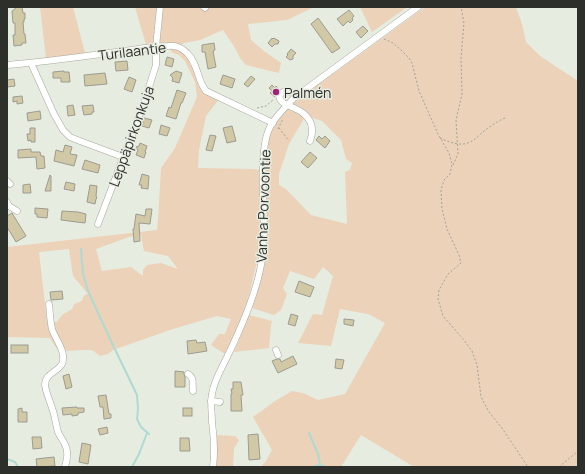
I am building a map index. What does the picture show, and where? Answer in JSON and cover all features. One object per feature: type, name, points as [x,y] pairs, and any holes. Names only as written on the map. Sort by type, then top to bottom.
[{"type":"street","name":"Leppäpirkonkuja","points":[[98,224],[144,103],[156,65],[156,46],[160,7]]},
{"type":"street","name":"Vanha Porvoontie","points":[[213,467],[214,449],[211,401],[214,385],[248,311],[260,271],[264,245],[262,191],[264,151],[270,127],[286,106],[301,93],[418,7]]},
{"type":"street","name":"Turilaantie","points":[[7,65],[156,46],[177,46],[192,58],[202,86],[206,91],[273,122]]},
{"type":"street","points":[[31,63],[63,130],[70,136],[80,141],[123,157]]},
{"type":"street","points":[[301,93],[283,92],[279,96],[280,101],[286,106],[297,109],[306,116],[312,124],[310,141]]},
{"type":"street","points":[[7,202],[9,206],[17,211]]},
{"type":"street","points":[[49,304],[53,330],[63,355],[62,364],[58,369],[50,374],[46,379],[45,384],[58,432],[66,446],[68,454],[64,467]]},
{"type":"street","points":[[188,374],[192,376],[193,379],[193,391]]},
{"type":"street","points":[[211,401],[220,402]]},
{"type":"path","points":[[461,7],[464,23],[461,58],[462,94],[456,120],[458,154],[450,174],[444,180],[441,190],[442,209],[447,229],[461,263],[448,274],[439,290],[438,298],[443,316],[472,351],[477,365],[481,397],[489,412],[502,428],[528,467]]},
{"type":"path","points":[[378,36],[400,48],[412,63],[419,91],[449,153],[452,167]]},
{"type":"path","points":[[248,111],[266,106],[279,96]]},
{"type":"path","points":[[278,128],[284,116]]},
{"type":"path","points":[[440,137],[458,144],[470,143],[482,132],[507,117]]},
{"type":"path","points":[[273,122],[289,141]]},
{"type":"path","points":[[559,467],[578,451]]},
{"type":"shaded area","points":[[40,7],[73,7],[85,53],[46,58]]},
{"type":"shaded area","points":[[135,7],[314,7],[287,20],[248,24],[251,40],[281,63],[279,73],[246,65],[223,30],[200,40],[181,45],[189,50],[197,64],[202,86],[220,98],[206,116],[199,150],[198,168],[259,170],[260,244],[256,266],[248,299],[241,319],[225,354],[211,345],[219,334],[225,334],[231,319],[217,316],[173,329],[100,356],[92,350],[67,351],[57,349],[50,338],[7,337],[7,247],[157,230],[161,168],[175,148],[197,97],[195,82],[185,61],[179,55],[171,52],[170,46],[147,48]],"holes":[[[141,235],[144,251],[168,256],[178,269],[161,263],[147,265],[143,270],[143,276],[131,267],[102,271],[96,249],[132,236]],[[69,249],[73,276],[88,294],[83,297],[82,301],[74,304],[72,309],[62,315],[57,322],[47,322],[39,252]]]},
{"type":"shaded area","points":[[360,7],[407,7],[372,32]]},
{"type":"shaded area","points":[[425,7],[516,7],[526,42],[540,56],[578,81],[578,463],[574,467],[414,467],[361,435],[341,467],[261,467],[272,450],[253,417],[292,391],[303,393],[318,400],[345,394],[385,323],[368,314],[340,309],[331,346],[298,343],[313,314],[322,315],[333,276],[323,267],[314,279],[290,271],[283,288],[287,294],[281,310],[274,315],[252,308],[263,270],[267,246],[265,171],[268,142],[272,130],[289,108],[305,117],[289,144],[279,174],[279,185],[286,189],[311,215],[347,224],[345,172],[350,170],[352,163],[346,159],[341,140],[322,121],[310,117],[292,105]]},
{"type":"shaded area","points":[[249,315],[272,321],[269,348],[234,352]]},
{"type":"shaded area","points":[[216,435],[235,436],[239,440],[234,448],[233,467],[216,467]]},
{"type":"building","points":[[15,7],[22,7],[23,13],[25,13],[25,19],[23,22],[26,43],[14,46],[13,35],[15,35],[15,23],[13,23],[12,11]]},
{"type":"building","points":[[349,10],[354,16],[352,18],[353,20],[350,23],[348,21],[343,26],[337,19]]},
{"type":"building","points":[[318,18],[340,48],[332,53],[311,24]]},
{"type":"building","points":[[363,26],[368,31],[361,38],[356,32]]},
{"type":"building","points":[[272,38],[279,41],[278,44],[275,44],[272,47],[268,43]]},
{"type":"building","points":[[214,43],[215,50],[213,51],[216,67],[208,69],[205,52],[202,52],[202,45]]},
{"type":"building","points":[[291,49],[296,53],[293,56],[293,59],[290,60],[286,57]]},
{"type":"building","points":[[167,57],[174,59],[172,67],[165,65]]},
{"type":"building","points":[[127,61],[128,70],[116,71],[115,62]]},
{"type":"building","points":[[176,71],[182,73],[179,83],[172,81],[173,78],[170,75]]},
{"type":"building","points":[[53,72],[69,72],[70,82],[61,82],[61,78],[53,78]]},
{"type":"building","points":[[105,73],[107,84],[85,86],[84,75]]},
{"type":"building","points":[[223,75],[235,79],[232,88],[220,84]]},
{"type":"building","points":[[251,76],[255,79],[248,87],[244,84]]},
{"type":"building","points":[[129,77],[136,80],[132,92],[124,89]]},
{"type":"building","points":[[14,79],[15,86],[7,87],[7,80]]},
{"type":"building","name":"Palmén","points":[[272,85],[279,89],[275,97],[270,93],[272,91],[269,88]]},
{"type":"building","points":[[177,90],[186,93],[176,119],[166,116],[169,107],[171,108]]},
{"type":"building","points":[[22,96],[23,103],[17,104],[17,101],[13,102],[13,97]]},
{"type":"building","points":[[73,105],[75,115],[68,116],[67,106]]},
{"type":"building","points":[[93,105],[94,112],[92,112],[92,114],[84,115],[82,106]]},
{"type":"building","points":[[40,111],[41,119],[28,121],[27,113]]},
{"type":"building","points":[[144,118],[152,120],[149,128],[142,126]]},
{"type":"building","points":[[161,125],[170,128],[167,136],[159,134]]},
{"type":"building","points":[[232,126],[236,141],[227,143],[223,128]]},
{"type":"building","points":[[30,128],[35,128],[35,142],[31,142],[31,140],[28,141],[27,134],[30,134]]},
{"type":"building","points":[[210,135],[216,136],[212,151],[206,150]]},
{"type":"building","points":[[319,136],[322,139],[325,136],[330,141],[325,148],[316,140]]},
{"type":"building","points":[[140,143],[147,146],[144,158],[136,155],[138,150],[136,147],[139,146]]},
{"type":"building","points":[[65,145],[72,147],[70,154],[77,155],[74,166],[54,161],[56,150],[63,152]]},
{"type":"building","points":[[31,149],[31,152],[40,152],[41,156],[44,156],[45,168],[37,169],[36,157],[18,158],[18,150]]},
{"type":"building","points":[[310,152],[317,158],[308,168],[301,162]]},
{"type":"building","points":[[85,160],[100,165],[98,173],[82,169]]},
{"type":"building","points":[[142,174],[149,176],[148,189],[141,188],[142,185],[139,185]]},
{"type":"building","points":[[50,175],[51,191],[45,191]]},
{"type":"building","points":[[66,182],[75,184],[74,191],[64,189]]},
{"type":"building","points":[[30,184],[31,193],[23,193],[23,185]]},
{"type":"building","points":[[90,185],[97,186],[97,198],[95,204],[87,202]]},
{"type":"building","points":[[35,208],[48,209],[47,218],[37,217],[37,214],[35,214]]},
{"type":"building","points":[[146,209],[152,209],[150,224],[139,223],[140,241],[134,242],[133,229],[136,214],[145,216]]},
{"type":"building","points":[[62,211],[86,214],[85,223],[61,220]]},
{"type":"building","points":[[12,213],[26,236],[16,242],[7,227],[7,216]]},
{"type":"building","points":[[299,281],[314,287],[310,297],[295,292]]},
{"type":"building","points":[[62,291],[63,299],[51,300],[50,292]]},
{"type":"building","points":[[291,314],[298,316],[295,326],[288,324]]},
{"type":"building","points":[[344,319],[354,320],[353,326],[344,324]]},
{"type":"building","points":[[196,340],[197,343],[205,342],[207,351],[188,354],[187,341]]},
{"type":"building","points":[[11,345],[28,345],[28,353],[11,353]]},
{"type":"building","points":[[293,356],[297,364],[278,373],[272,361],[280,359],[281,362]]},
{"type":"building","points":[[336,359],[344,360],[342,369],[335,368]]},
{"type":"building","points":[[175,371],[184,372],[185,387],[175,387]]},
{"type":"building","points":[[69,374],[72,387],[66,389],[63,376]]},
{"type":"building","points":[[233,382],[241,382],[243,395],[241,395],[242,411],[231,411],[231,389],[233,389]]},
{"type":"building","points":[[106,395],[111,418],[104,419],[103,407],[100,407],[98,396]]},
{"type":"building","points":[[22,408],[22,412],[27,412],[27,422],[18,422],[18,409]]},
{"type":"building","points":[[62,408],[84,408],[84,412],[72,416],[72,414],[63,415]]},
{"type":"building","points":[[183,408],[192,408],[192,416],[183,416]]},
{"type":"building","points":[[107,427],[108,433],[100,435],[98,429]]},
{"type":"building","points":[[258,434],[260,459],[249,460],[248,435]]},
{"type":"building","points":[[32,437],[41,437],[42,448],[33,449]]},
{"type":"building","points":[[180,438],[189,438],[190,451],[180,451]]},
{"type":"building","points":[[82,443],[91,445],[88,464],[79,462]]},
{"type":"building","points":[[54,457],[55,466],[37,467],[36,459]]},
{"type":"waterway","points":[[81,249],[83,274],[88,291],[137,395],[137,419],[141,427],[149,434]]},
{"type":"waterway","points":[[132,467],[147,433]]},
{"type":"waterway","points":[[309,433],[318,454],[320,465]]},
{"type":"waterway","points":[[7,459],[15,462],[18,467]]},
{"type":"waterway","points":[[312,467],[320,465],[325,467]]},
{"type":"place","name":"Palmén","points":[[276,92]]}]
